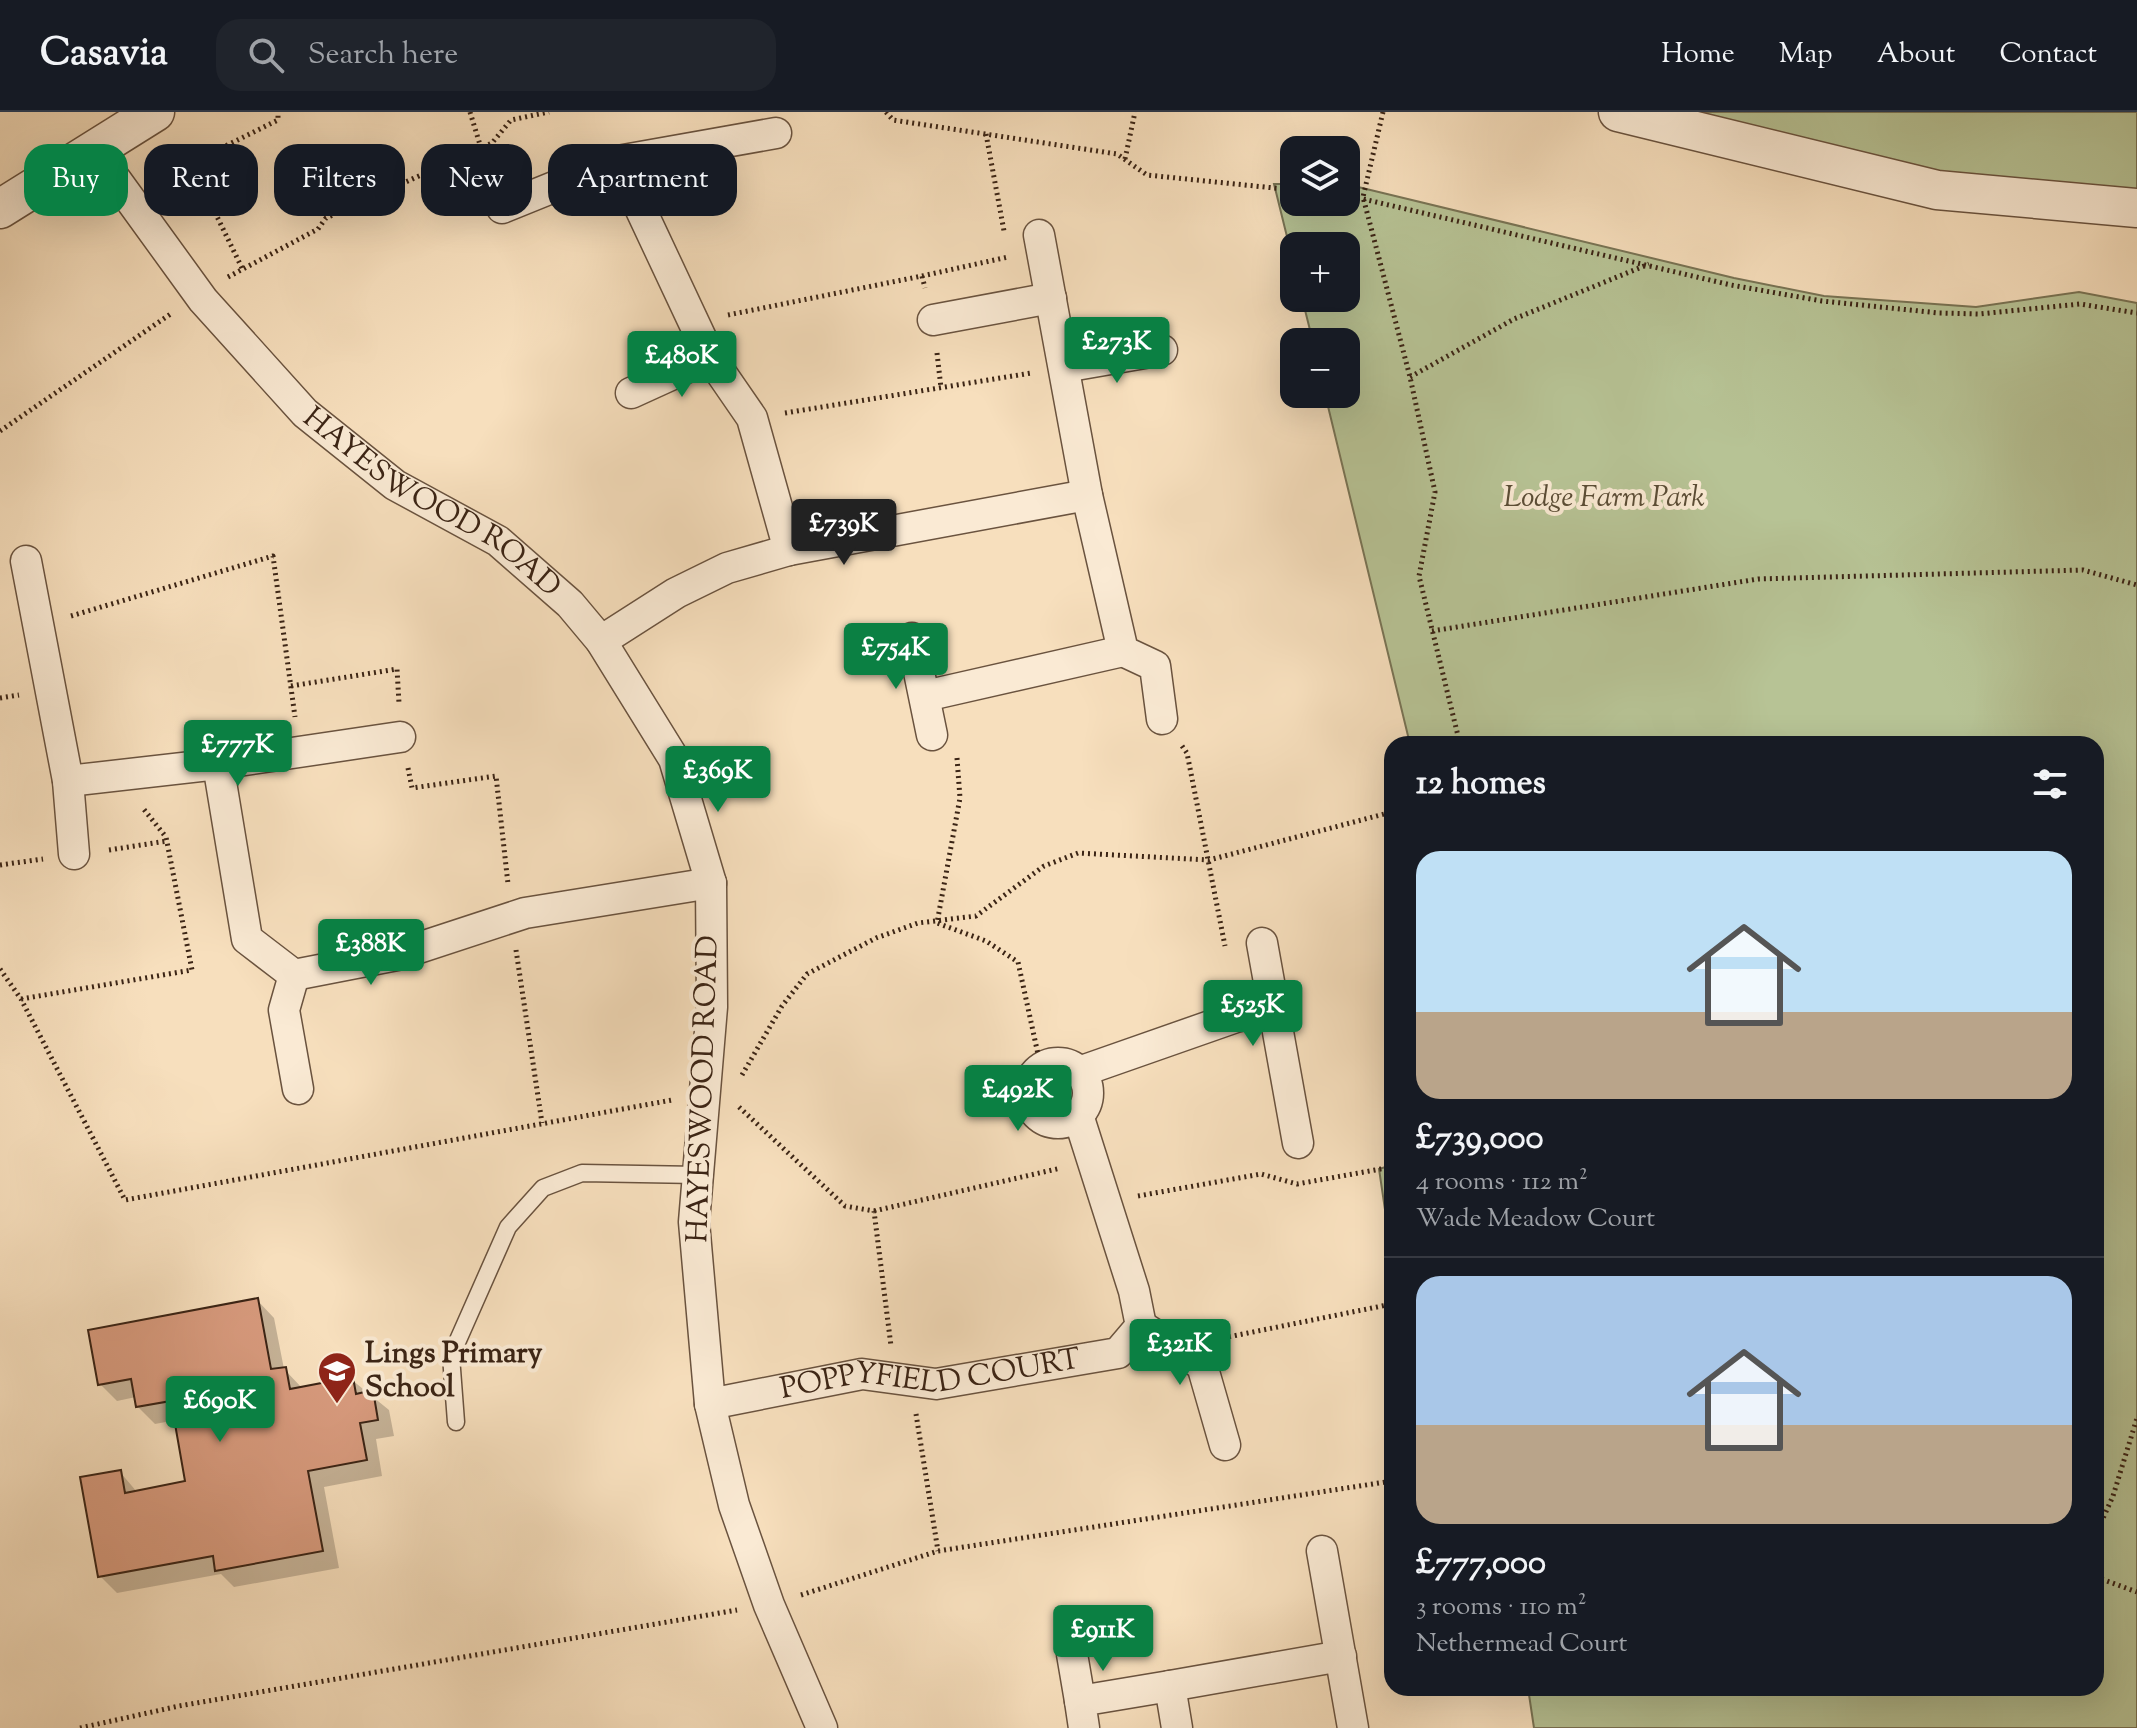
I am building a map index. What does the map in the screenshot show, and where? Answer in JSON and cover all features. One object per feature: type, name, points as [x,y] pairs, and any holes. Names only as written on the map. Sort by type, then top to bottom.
[{"type":"street","points":[[106,144],[155,112]]},
{"type":"street","points":[[1618,112],[1937,190],[2137,208]]},
{"type":"street","points":[[714,144],[776,133]]},
{"type":"street","points":[[0,209],[24,194]]},
{"type":"street","name":"HAYESWOOD ROAD","points":[[128,197],[199,295],[305,413],[395,485],[498,541],[570,604],[601,641],[674,759],[711,883],[716,1096],[698,1175],[694,1222],[710,1404],[734,1505],[769,1605],[822,1728]]},
{"type":"street","points":[[644,216],[710,357],[752,418],[789,550]]},
{"type":"street","points":[[1039,235],[1087,495],[1123,651]]},
{"type":"street","points":[[933,320],[1051,298]]},
{"type":"street","points":[[1064,367],[1162,350]]},
{"type":"street","points":[[631,393],[710,357]]},
{"type":"street","points":[[601,641],[676,593],[727,568],[789,550],[1087,495]]},
{"type":"street","points":[[26,561],[68,781],[74,854]]},
{"type":"street","points":[[912,638],[925,696],[944,743]]},
{"type":"street","points":[[925,696],[1123,651],[1155,666],[1162,719]]},
{"type":"street","points":[[68,781],[218,764],[400,737]]},
{"type":"street","points":[[218,764],[247,939],[294,975],[397,955],[512,918],[711,883]]},
{"type":"street","points":[[1262,943],[1298,1143]]},
{"type":"street","points":[[294,975],[284,1010],[298,1089]]},
{"type":"street","points":[[1079,1072],[1236,1017],[1273,1008]]},
{"type":"street","points":[[1061,1063],[1079,1072],[1088,1097],[1078,1115],[1065,1123],[1055,1123],[1035,1112],[1028,1093],[1030,1082],[1041,1068],[1061,1063]]},
{"type":"street","points":[[1078,1115],[1134,1291],[1141,1326],[1202,1365],[1225,1445]]},
{"type":"street","name":"POPPYFIELD COURT","points":[[710,1404],[862,1374],[936,1384],[1118,1353],[1141,1326]]},
{"type":"street","points":[[1322,1551],[1353,1728]]},
{"type":"street","points":[[1072,1654],[1082,1714],[1170,1686],[1341,1656]]},
{"type":"street","points":[[1170,1686],[1177,1728]]},
{"type":"lane","points":[[456,1422],[451,1356],[508,1227],[543,1188],[582,1173],[698,1175]]},
{"type":"path","points":[[242,268],[191,163],[278,120],[278,112]]},
{"type":"path","points":[[470,112],[480,144]]},
{"type":"path","points":[[490,144],[511,120],[549,112]]},
{"type":"path","points":[[886,112],[893,120],[1117,154],[1147,175],[1280,189]]},
{"type":"path","points":[[1125,159],[1135,112]]},
{"type":"path","points":[[1383,112],[1363,197],[1410,377],[1435,492],[1419,576],[1458,736]]},
{"type":"path","points":[[693,321],[1009,257],[986,134]]},
{"type":"path","points":[[0,431],[242,268],[318,229],[326,218],[421,175]]},
{"type":"path","points":[[1360,197],[1650,263],[1731,285],[1822,301],[1939,313],[1979,314],[2080,304],[2137,313]]},
{"type":"path","points":[[1410,377],[1514,319],[1650,263]]},
{"type":"path","points":[[922,276],[933,320],[941,388]]},
{"type":"path","points":[[752,418],[1064,367]]},
{"type":"path","points":[[39,625],[273,556],[299,751]]},
{"type":"path","points":[[1432,631],[1758,579],[2083,570],[2137,585]]},
{"type":"path","points":[[291,686],[397,669],[400,737],[412,788],[496,776],[512,918],[542,1123]]},
{"type":"path","points":[[1162,719],[1187,753],[1226,957]]},
{"type":"path","points":[[937,923],[960,798],[944,743]]},
{"type":"path","points":[[21,999],[192,970],[166,837],[116,776]]},
{"type":"path","points":[[0,969],[21,999],[125,1200],[542,1123],[716,1096],[807,974],[876,938],[918,923],[976,916],[1044,866],[1078,853],[1209,860],[1384,814]]},
{"type":"path","points":[[937,923],[986,941],[1018,962],[1041,1068]]},
{"type":"path","points":[[716,1096],[845,1206],[874,1211],[1093,1161]]},
{"type":"path","points":[[1106,1202],[1261,1174],[1297,1184],[1384,1168]]},
{"type":"path","points":[[874,1211],[895,1379],[917,1416],[938,1551]]},
{"type":"path","points":[[1175,1347],[1384,1306]]},
{"type":"path","points":[[2104,1516],[2137,1418]]},
{"type":"path","points":[[2104,1580],[2137,1592]]},
{"type":"green space","points":[[1618,112],[2137,112],[2137,208]]},
{"type":"green space","name":"Lodge Farm Park","points":[[1274,184],[1280,184],[1280,208]]},
{"type":"green space","name":"Lodge Farm Park","points":[[1360,187],[1734,278],[1824,296],[1976,307],[2079,292],[2137,303],[2137,1728],[1534,1728],[1529,1696],[2104,1696],[2104,736],[1408,736],[1328,408],[1360,408],[1360,328],[1310,328],[1306,312],[1360,312],[1360,232],[1286,232],[1282,216],[1360,216]]},
{"type":"green space","points":[[1384,1167],[1384,1203],[1379,1169]]},
{"type":"building","points":[[258,1298],[271,1369],[286,1367],[290,1389],[353,1377],[356,1394],[373,1390],[378,1420],[360,1423],[367,1460],[308,1471],[323,1551],[215,1571],[213,1556],[98,1577],[80,1477],[121,1470],[125,1493],[185,1481],[171,1401],[136,1407],[131,1379],[98,1385],[88,1330]]},
{"type":"place","name":"Lings Primary School","points":[[337,1405]]}]
